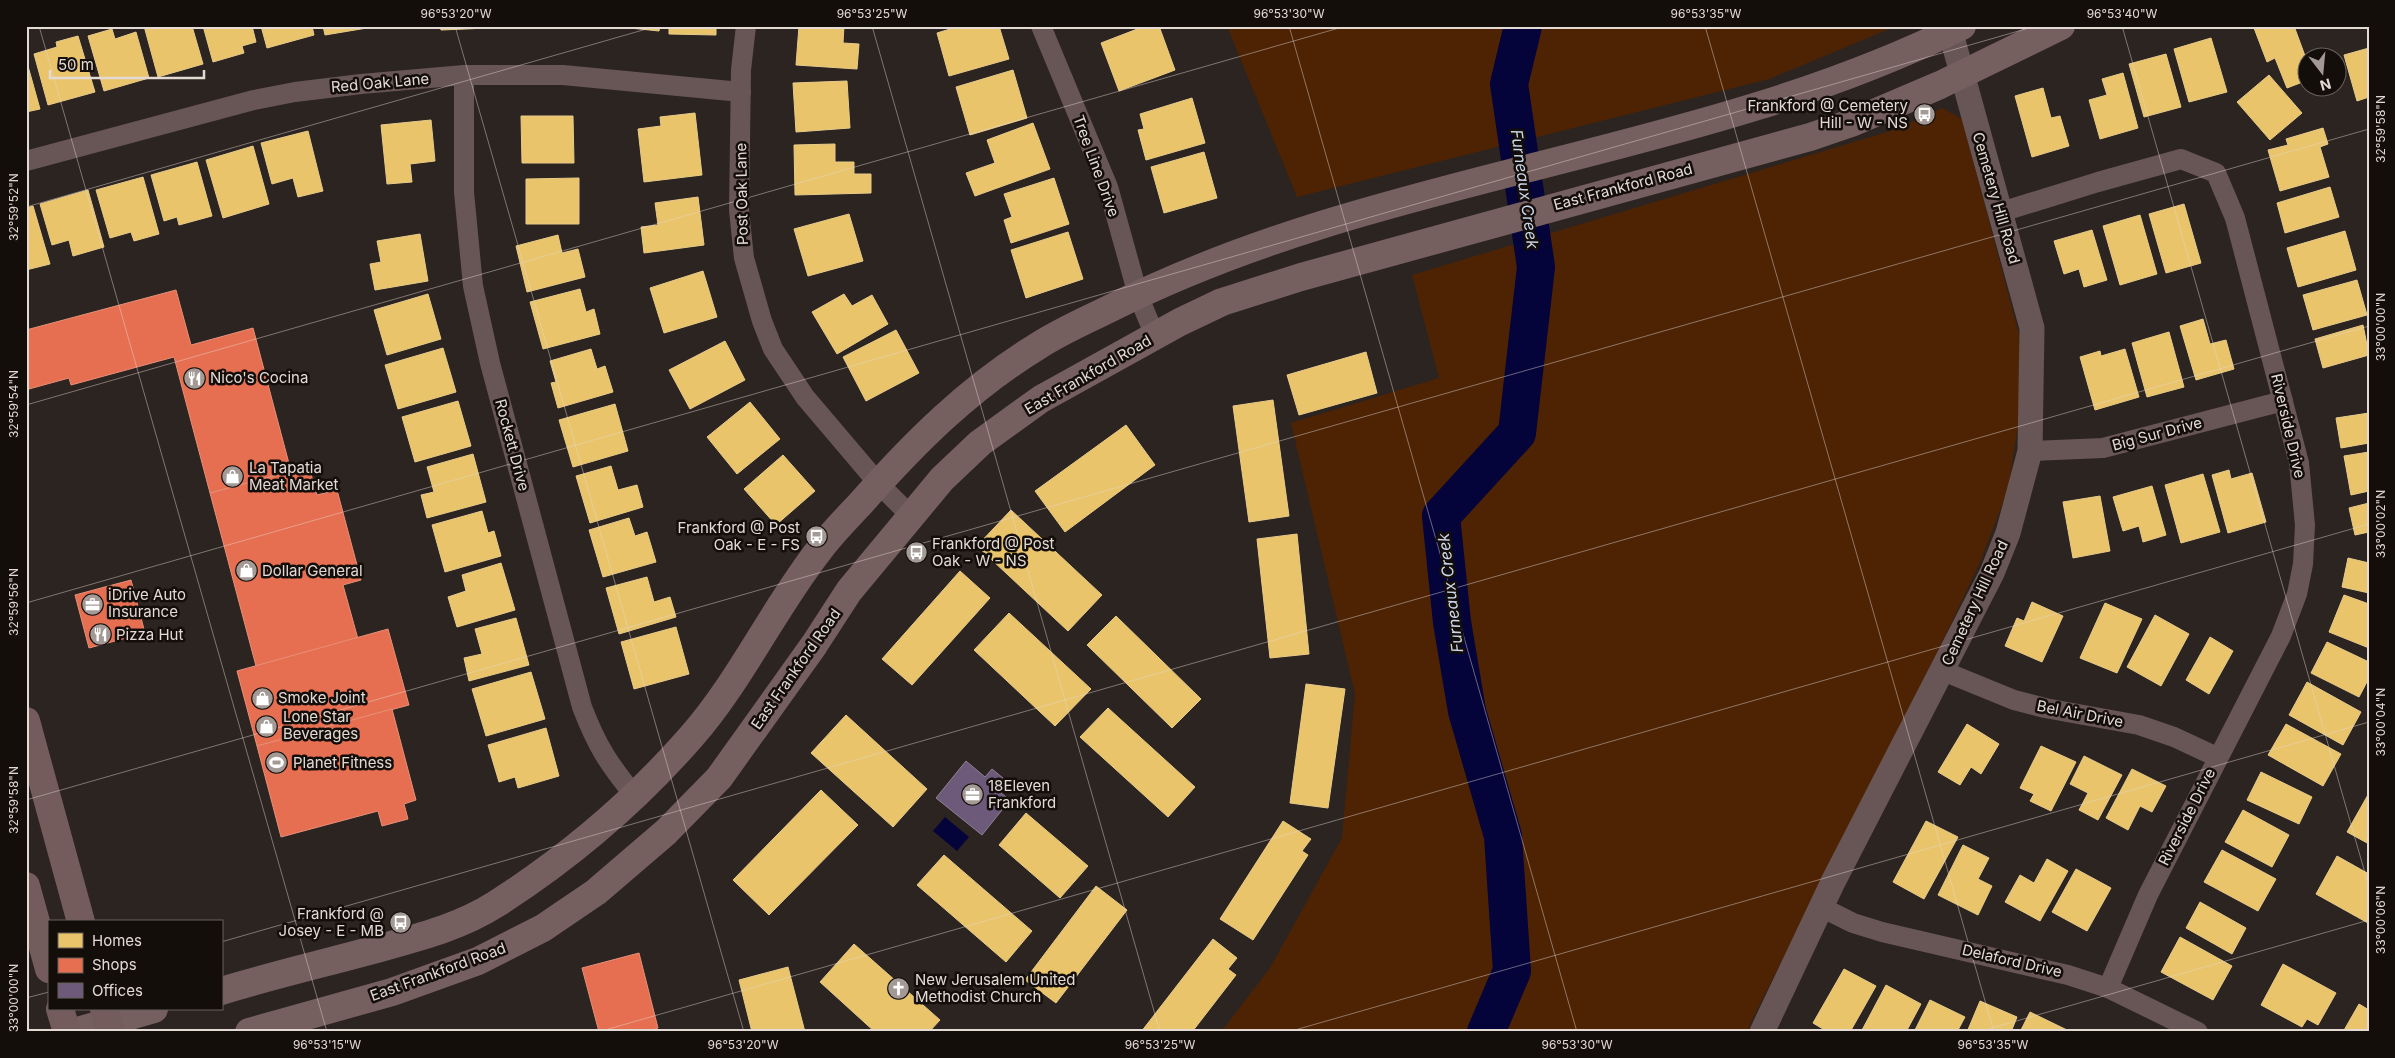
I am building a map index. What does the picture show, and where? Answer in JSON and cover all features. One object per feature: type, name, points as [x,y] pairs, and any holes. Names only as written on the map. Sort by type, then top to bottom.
[{"type":"main road","name":"East Frankford Road","points":[[249,1032],[392,992],[494,953],[543,928],[596,892],[666,832],[719,778],[814,645],[849,591],[942,479],[980,443],[1041,399],[1154,336],[1222,302],[1361,259],[1824,133],[1962,74],[2061,26]]},
{"type":"main road","points":[[222,991],[257,979],[345,958],[449,928],[493,906],[598,830],[692,736],[727,690],[819,550],[907,450],[964,398],[1039,345],[1138,294],[1208,263],[1287,234],[1445,189],[1743,111],[1867,69],[1909,52],[1954,28]]},
{"type":"main road","points":[[26,721],[80,920]]},
{"type":"main road","points":[[26,886],[48,965]]},
{"type":"main road","points":[[478,913],[494,953]]},
{"type":"main road","points":[[60,1010],[67,1032]]},
{"type":"main road","points":[[74,1032],[150,1010]]},
{"type":"street","name":"Post Oak Lane","points":[[746,26],[739,210],[744,258],[762,321],[773,349],[805,397],[878,483],[911,516]]},
{"type":"street","name":"Tree Line Drive","points":[[1041,26],[1108,187],[1138,294],[1154,336]]},
{"type":"street","name":"Cemetery Hill Road","points":[[1762,1032],[1821,907],[1992,573],[2008,533],[2030,451],[2032,328],[1962,74],[1954,28]]},
{"type":"street","name":"Red Oak Lane","points":[[26,161],[254,100],[295,92],[464,75],[563,75],[742,92]]},
{"type":"street","name":"Rockett Drive","points":[[464,75],[464,192],[473,286],[490,363],[582,707],[594,739],[606,760],[634,795]]},
{"type":"street","name":"Riverside Drive","points":[[2001,212],[2098,182],[2181,160],[2216,173],[2234,218],[2299,463],[2305,526],[2303,564],[2296,594],[2281,636],[2217,757],[2148,895],[2108,988]]},
{"type":"street","name":"Big Sur Drive","points":[[2030,451],[2102,448],[2283,401]]},
{"type":"street","name":"Bel Air Drive","points":[[1943,670],[2014,700],[2045,708],[2139,725],[2174,736],[2217,757]]},
{"type":"street","name":"Delaford Drive","points":[[1821,907],[1853,923],[1882,932],[2068,974],[2108,988],[2198,1032]]},
{"type":"shaded area","points":[[1227,26],[1891,26],[1887,30],[1769,79],[1297,197]]},
{"type":"shaded area","points":[[1942,108],[1962,119],[2019,335],[2020,413],[2008,489],[1981,560],[1947,632],[1751,1022],[1748,1032],[1221,1032],[1270,968],[1342,838],[1355,694],[1291,423],[1439,378],[1412,275],[1897,129]]},
{"type":"shaded area","points":[[945,817],[969,837],[957,851],[933,831]]},
{"type":"building: Homes","points":[[144,26],[192,26],[203,64],[158,77]]},
{"type":"building: Homes","points":[[203,26],[252,26],[256,42],[242,46],[244,53],[213,62]]},
{"type":"building: Homes","points":[[261,26],[312,26],[314,35],[267,48]]},
{"type":"building: Homes","points":[[323,26],[372,26],[373,27],[325,35]]},
{"type":"building: Homes","points":[[383,26],[430,26],[430,27],[383,28]]},
{"type":"building: Homes","points":[[440,26],[488,26],[488,28],[441,30]]},
{"type":"building: Homes","points":[[611,26],[660,26],[659,31]]},
{"type":"building: Homes","points":[[669,26],[716,26],[716,35],[669,34]]},
{"type":"building: Homes","points":[[799,26],[844,26],[843,43],[859,44],[857,69],[796,65]]},
{"type":"building: Homes","points":[[960,26],[999,26],[1009,59],[949,76],[937,33]]},
{"type":"building: Homes","points":[[1145,26],[1159,26],[1175,70],[1119,91],[1101,43]]},
{"type":"building: Homes","points":[[2259,26],[2294,26],[2302,48],[2298,48],[2298,84],[2287,88],[2275,58],[2267,62],[2254,28]]},
{"type":"building: Homes","points":[[112,29],[115,39],[136,32],[149,78],[104,91],[88,36]]},
{"type":"building: Homes","points":[[78,36],[95,92],[48,105],[34,54],[57,47],[56,42]]},
{"type":"building: Homes","points":[[2211,38],[2227,92],[2189,102],[2174,49]]},
{"type":"building: Homes","points":[[2369,48],[2369,97],[2357,101],[2348,69],[2348,54]]},
{"type":"building: Homes","points":[[2166,54],[2181,107],[2144,117],[2129,64]]},
{"type":"building: Homes","points":[[26,59],[40,109],[26,112]]},
{"type":"building: Homes","points":[[1013,70],[1027,118],[970,135],[956,87]]},
{"type":"building: Homes","points":[[2123,73],[2138,128],[2100,139],[2089,100],[2107,95],[2102,79]]},
{"type":"building: Homes","points":[[2269,75],[2302,113],[2270,140],[2237,102]]},
{"type":"building: Homes","points":[[847,81],[850,128],[796,132],[793,83]]},
{"type":"building: Homes","points":[[2043,88],[2051,118],[2060,116],[2069,146],[2032,157],[2015,96]]},
{"type":"building: Homes","points":[[1192,98],[1205,143],[1146,160],[1138,130],[1144,129],[1140,114]]},
{"type":"building: Homes","points":[[695,113],[702,175],[644,182],[638,129],[661,126],[660,117]]},
{"type":"building: Homes","points":[[521,116],[573,116],[574,163],[522,163]]},
{"type":"building: Homes","points":[[431,120],[435,161],[410,164],[412,182],[387,184],[381,125]]},
{"type":"building: Homes","points":[[1033,123],[1050,169],[975,196],[966,173],[995,163],[987,140]]},
{"type":"building: Homes","points":[[2323,128],[2328,144],[2320,147],[2329,177],[2280,191],[2268,150],[2288,145],[2286,139]]},
{"type":"building: Homes","points":[[308,131],[323,191],[298,197],[293,178],[272,184],[261,143]]},
{"type":"building: Homes","points":[[835,144],[835,162],[854,162],[854,174],[871,174],[871,193],[795,195],[794,145]]},
{"type":"building: Homes","points":[[253,146],[269,204],[223,218],[206,160]]},
{"type":"building: Homes","points":[[1204,152],[1217,198],[1164,213],[1151,167]]},
{"type":"building: Homes","points":[[197,162],[212,216],[179,225],[177,217],[164,221],[151,175]]},
{"type":"building: Homes","points":[[143,177],[159,234],[134,241],[131,232],[110,238],[96,190]]},
{"type":"building: Homes","points":[[579,178],[579,224],[526,224],[526,179]]},
{"type":"building: Homes","points":[[1054,178],[1069,224],[1011,243],[1004,220],[1012,217],[1004,194]]},
{"type":"building: Homes","points":[[2330,187],[2339,217],[2285,233],[2277,203]]},
{"type":"building: Homes","points":[[88,190],[104,247],[73,256],[69,240],[52,245],[40,204]]},
{"type":"building: Homes","points":[[698,197],[704,245],[644,253],[641,227],[658,225],[655,203]]},
{"type":"building: Homes","points":[[2184,204],[2201,263],[2166,273],[2149,214]]},
{"type":"building: Homes","points":[[33,206],[50,264],[26,270],[26,208]]},
{"type":"building: Homes","points":[[849,214],[863,261],[808,276],[794,229]]},
{"type":"building: Homes","points":[[2140,215],[2157,274],[2120,285],[2103,226]]},
{"type":"building: Homes","points":[[2092,230],[2107,280],[2084,287],[2079,269],[2064,274],[2054,241]]},
{"type":"building: Homes","points":[[2345,231],[2356,270],[2298,287],[2287,248]]},
{"type":"building: Homes","points":[[1068,232],[1083,279],[1026,298],[1011,250]]},
{"type":"building: Homes","points":[[420,234],[428,281],[375,290],[370,264],[381,262],[377,241]]},
{"type":"building: Homes","points":[[558,235],[562,253],[578,249],[585,277],[527,292],[516,246]]},
{"type":"building: Homes","points":[[703,271],[717,317],[664,333],[650,288]]},
{"type":"building: Homes","points":[[2357,280],[2367,315],[2313,330],[2303,295]]},
{"type":"building: Homes","points":[[580,289],[586,312],[594,309],[600,334],[543,349],[530,302]]},
{"type":"building: Homes","points":[[428,294],[441,339],[387,355],[374,310]]},
{"type":"building: Homes","points":[[844,294],[852,306],[872,295],[888,324],[837,354],[812,312]]},
{"type":"building: Homes","points":[[2203,319],[2210,344],[2226,340],[2234,369],[2196,380],[2180,326]]},
{"type":"building: Homes","points":[[2363,325],[2369,355],[2323,368],[2315,339]]},
{"type":"building: Homes","points":[[896,330],[919,373],[866,401],[843,357]]},
{"type":"building: Homes","points":[[2169,332],[2184,387],[2147,397],[2132,343]]},
{"type":"building: Homes","points":[[725,341],[745,380],[690,409],[669,370]]},
{"type":"building: Homes","points":[[443,348],[456,392],[398,409],[385,365]]},
{"type":"building: Homes","points":[[591,349],[597,369],[605,366],[613,392],[558,408],[551,383],[556,382],[550,361]]},
{"type":"building: Homes","points":[[2125,349],[2139,397],[2095,410],[2080,357],[2100,351],[2101,356]]},
{"type":"building: Homes","points":[[1366,352],[1377,393],[1299,415],[1287,375]]},
{"type":"building: Homes","points":[[1273,400],[1289,516],[1249,522],[1233,406]]},
{"type":"building: Homes","points":[[458,401],[471,446],[415,462],[402,417]]},
{"type":"building: Homes","points":[[750,402],[780,439],[737,474],[707,437]]},
{"type":"building: Homes","points":[[615,404],[628,451],[573,467],[559,420]]},
{"type":"building: Homes","points":[[2369,413],[2369,443],[2341,448],[2336,418]]},
{"type":"building: Homes","points":[[1126,425],[1155,465],[1065,532],[1035,491]]},
{"type":"building: Homes","points":[[2369,452],[2369,491],[2351,495],[2344,456]]},
{"type":"building: Homes","points":[[473,454],[486,502],[427,518],[421,495],[434,492],[427,467]]},
{"type":"building: Homes","points":[[783,455],[815,491],[776,525],[744,489]]},
{"type":"building: Homes","points":[[611,466],[618,490],[637,485],[643,507],[590,523],[576,476]]},
{"type":"building: Homes","points":[[2229,470],[2231,479],[2252,473],[2266,522],[2228,533],[2212,475]]},
{"type":"building: Homes","points":[[2203,474],[2220,532],[2181,543],[2165,485]]},
{"type":"building: Homes","points":[[2152,486],[2166,535],[2143,542],[2139,526],[2123,531],[2113,497]]},
{"type":"building: Homes","points":[[2100,496],[2110,551],[2073,558],[2063,502]]},
{"type":"building: Homes","points":[[2369,503],[2369,532],[2355,535],[2349,508]]},
{"type":"building: Homes","points":[[1011,510],[1102,595],[1068,631],[977,546]]},
{"type":"building: Homes","points":[[482,511],[488,533],[494,531],[501,556],[445,572],[432,525]]},
{"type":"building: Homes","points":[[629,518],[635,536],[647,532],[656,562],[603,577],[589,530]]},
{"type":"building: Homes","points":[[1297,534],[1309,654],[1270,658],[1257,539]]},
{"type":"building: Homes","points":[[2348,558],[2369,563],[2369,593],[2342,587]]},
{"type":"building: Homes","points":[[501,563],[515,610],[457,627],[448,597],[466,591],[462,575]]},
{"type":"building: Homes","points":[[960,571],[990,598],[912,685],[882,659]]},
{"type":"building: Homes","points":[[647,577],[654,602],[670,597],[676,617],[619,634],[606,588]]},
{"type":"building: Homes","points":[[2344,595],[2369,604],[2369,648],[2329,632]]},
{"type":"building: Homes","points":[[2032,602],[2063,616],[2042,662],[2005,646],[2017,618],[2024,621]]},
{"type":"building: Homes","points":[[2105,603],[2142,619],[2117,673],[2080,658]]},
{"type":"building: Homes","points":[[1009,613],[1091,689],[1055,726],[974,650]]},
{"type":"building: Homes","points":[[2155,615],[2189,634],[2161,686],[2127,667]]},
{"type":"building: Homes","points":[[1116,616],[1201,699],[1172,728],[1087,645]]},
{"type":"building: Homes","points":[[516,618],[529,665],[469,681],[464,658],[482,654],[475,629]]},
{"type":"building: Homes","points":[[676,627],[689,674],[634,689],[621,642]]},
{"type":"building: Homes","points":[[2210,637],[2233,651],[2209,694],[2186,680]]},
{"type":"building: Homes","points":[[2327,642],[2369,662],[2369,678],[2359,697],[2311,673]]},
{"type":"building: Homes","points":[[531,672],[545,719],[486,736],[472,689]]},
{"type":"building: Homes","points":[[2307,682],[2361,712],[2343,745],[2289,715]]},
{"type":"building: Homes","points":[[1306,684],[1345,689],[1328,808],[1290,803]]},
{"type":"building: Homes","points":[[1108,708],[1195,787],[1168,817],[1080,737]]},
{"type":"building: Homes","points":[[846,715],[927,789],[893,827],[811,753]]},
{"type":"building: Homes","points":[[1967,724],[1999,744],[1981,774],[1971,767],[1960,785],[1938,772]]},
{"type":"building: Homes","points":[[2286,724],[2341,754],[2323,786],[2268,755]]},
{"type":"building: Homes","points":[[546,728],[559,776],[518,788],[515,777],[499,782],[488,745]]},
{"type":"building: Homes","points":[[2041,746],[2076,762],[2051,811],[2030,801],[2034,794],[2020,788]]},
{"type":"building: Homes","points":[[2084,756],[2122,775],[2098,820],[2079,810],[2088,793],[2070,784]]},
{"type":"building: Homes","points":[[2132,769],[2166,786],[2152,812],[2140,806],[2128,830],[2106,818]]},
{"type":"building: Homes","points":[[2261,772],[2312,797],[2299,824],[2247,800]]},
{"type":"building: Homes","points":[[821,790],[858,825],[769,915],[733,880]]},
{"type":"building: Homes","points":[[2369,793],[2369,844],[2347,832]]},
{"type":"building: Homes","points":[[2243,810],[2289,835],[2272,867],[2225,842]]},
{"type":"building: Homes","points":[[1026,813],[1088,866],[1060,898],[999,845]]},
{"type":"building: Homes","points":[[1283,821],[1311,839],[1302,851],[1308,855],[1253,940],[1220,919]]},
{"type":"building: Homes","points":[[1926,821],[1958,837],[1924,899],[1893,882]]},
{"type":"building: Homes","points":[[1963,845],[1989,858],[1978,879],[1992,886],[1978,915],[1938,895]]},
{"type":"building: Homes","points":[[2222,850],[2276,879],[2258,911],[2204,882]]},
{"type":"building: Homes","points":[[944,855],[1032,931],[1006,962],[917,885]]},
{"type":"building: Homes","points":[[2337,856],[2369,874],[2368,923],[2316,894]]},
{"type":"building: Homes","points":[[2047,859],[2068,871],[2040,921],[2005,902],[2020,875],[2034,883]]},
{"type":"building: Homes","points":[[2076,869],[2111,888],[2087,931],[2052,912]]},
{"type":"building: Homes","points":[[1096,886],[1127,910],[1056,1003],[1025,980]]},
{"type":"building: Homes","points":[[2200,902],[2246,928],[2232,954],[2186,928]]},
{"type":"building: Homes","points":[[2180,937],[2232,966],[2213,1000],[2161,972]]},
{"type":"building: Homes","points":[[1213,939],[1237,958],[1228,969],[1236,975],[1192,1032],[1141,1032]]},
{"type":"building: Homes","points":[[854,944],[940,1020],[929,1032],[875,1032],[820,982]]},
{"type":"building: Homes","points":[[2283,964],[2336,993],[2318,1025],[2307,1019],[2302,1027],[2261,1005]]},
{"type":"building: Homes","points":[[788,967],[805,1032],[752,1032],[739,980]]},
{"type":"building: Homes","points":[[1844,969],[1876,986],[1850,1032],[1828,1032],[1813,1023]]},
{"type":"building: Homes","points":[[1886,985],[1921,1004],[1906,1032],[1861,1032]]},
{"type":"building: Homes","points":[[1930,1000],[1965,1017],[1957,1032],[1914,1032]]},
{"type":"building: Homes","points":[[1980,1001],[2017,1017],[2011,1032],[1967,1032]]},
{"type":"building: Homes","points":[[2359,1004],[2369,1010],[2369,1032],[2343,1032]]},
{"type":"building: Homes","points":[[2030,1012],[2067,1030],[2065,1032],[2020,1032]]},
{"type":"building: Shops","points":[[176,290],[191,345],[253,328],[291,471],[210,493],[174,357],[71,385],[69,378],[29,389],[26,379],[26,330]]},
{"type":"building: Shops","points":[[309,467],[317,495],[337,490],[361,580],[343,585],[358,639],[256,666],[210,493]]},
{"type":"building: Shops","points":[[131,580],[145,633],[89,648],[75,595]]},
{"type":"building: Shops","points":[[388,629],[409,705],[257,746],[237,671]]},
{"type":"building: Shops","points":[[392,709],[416,800],[404,804],[408,819],[382,826],[378,811],[281,837],[257,746]]},
{"type":"building: Shops","points":[[639,953],[658,1028],[645,1032],[599,1032],[582,968]]},
{"type":"building: Offices","name":"18Eleven Frankford","points":[[966,761],[985,777],[992,769],[1009,783],[1001,793],[1010,800],[982,835],[936,798]]},
{"type":"waterway","name":"Furneaux Creek","points":[[1486,1032],[1512,971],[1503,836],[1467,711],[1452,622],[1441,516],[1517,433],[1536,267],[1509,84],[1523,26]]},
{"type":"place","name":"Frankford @ Cemetery Hill - W - NS","points":[[1924,115]]},
{"type":"place","name":"Nico's Cocina","points":[[194,378]]},
{"type":"place","name":"La Tapatia Meat Market","points":[[233,477]]},
{"type":"place","name":"Frankford @ Post Oak - E - FS","points":[[816,537]]},
{"type":"place","name":"Frankford @ Post Oak - W - NS","points":[[916,553]]},
{"type":"place","name":"Dollar General","points":[[246,571]]},
{"type":"place","name":"iDrive Auto Insurance","points":[[92,604]]},
{"type":"place","name":"Pizza Hut","points":[[100,635]]},
{"type":"place","name":"Smoke Joint","points":[[262,698]]},
{"type":"place","name":"Lone Star Beverages","points":[[267,726]]},
{"type":"place","name":"Planet Fitness","points":[[277,763]]},
{"type":"place","name":"18Eleven Frankford","points":[[972,795]]},
{"type":"place","name":"Frankford @ Josey - E - MB","points":[[400,923]]},
{"type":"place","name":"New Jerusalem United Methodist Church","points":[[899,989]]}]
